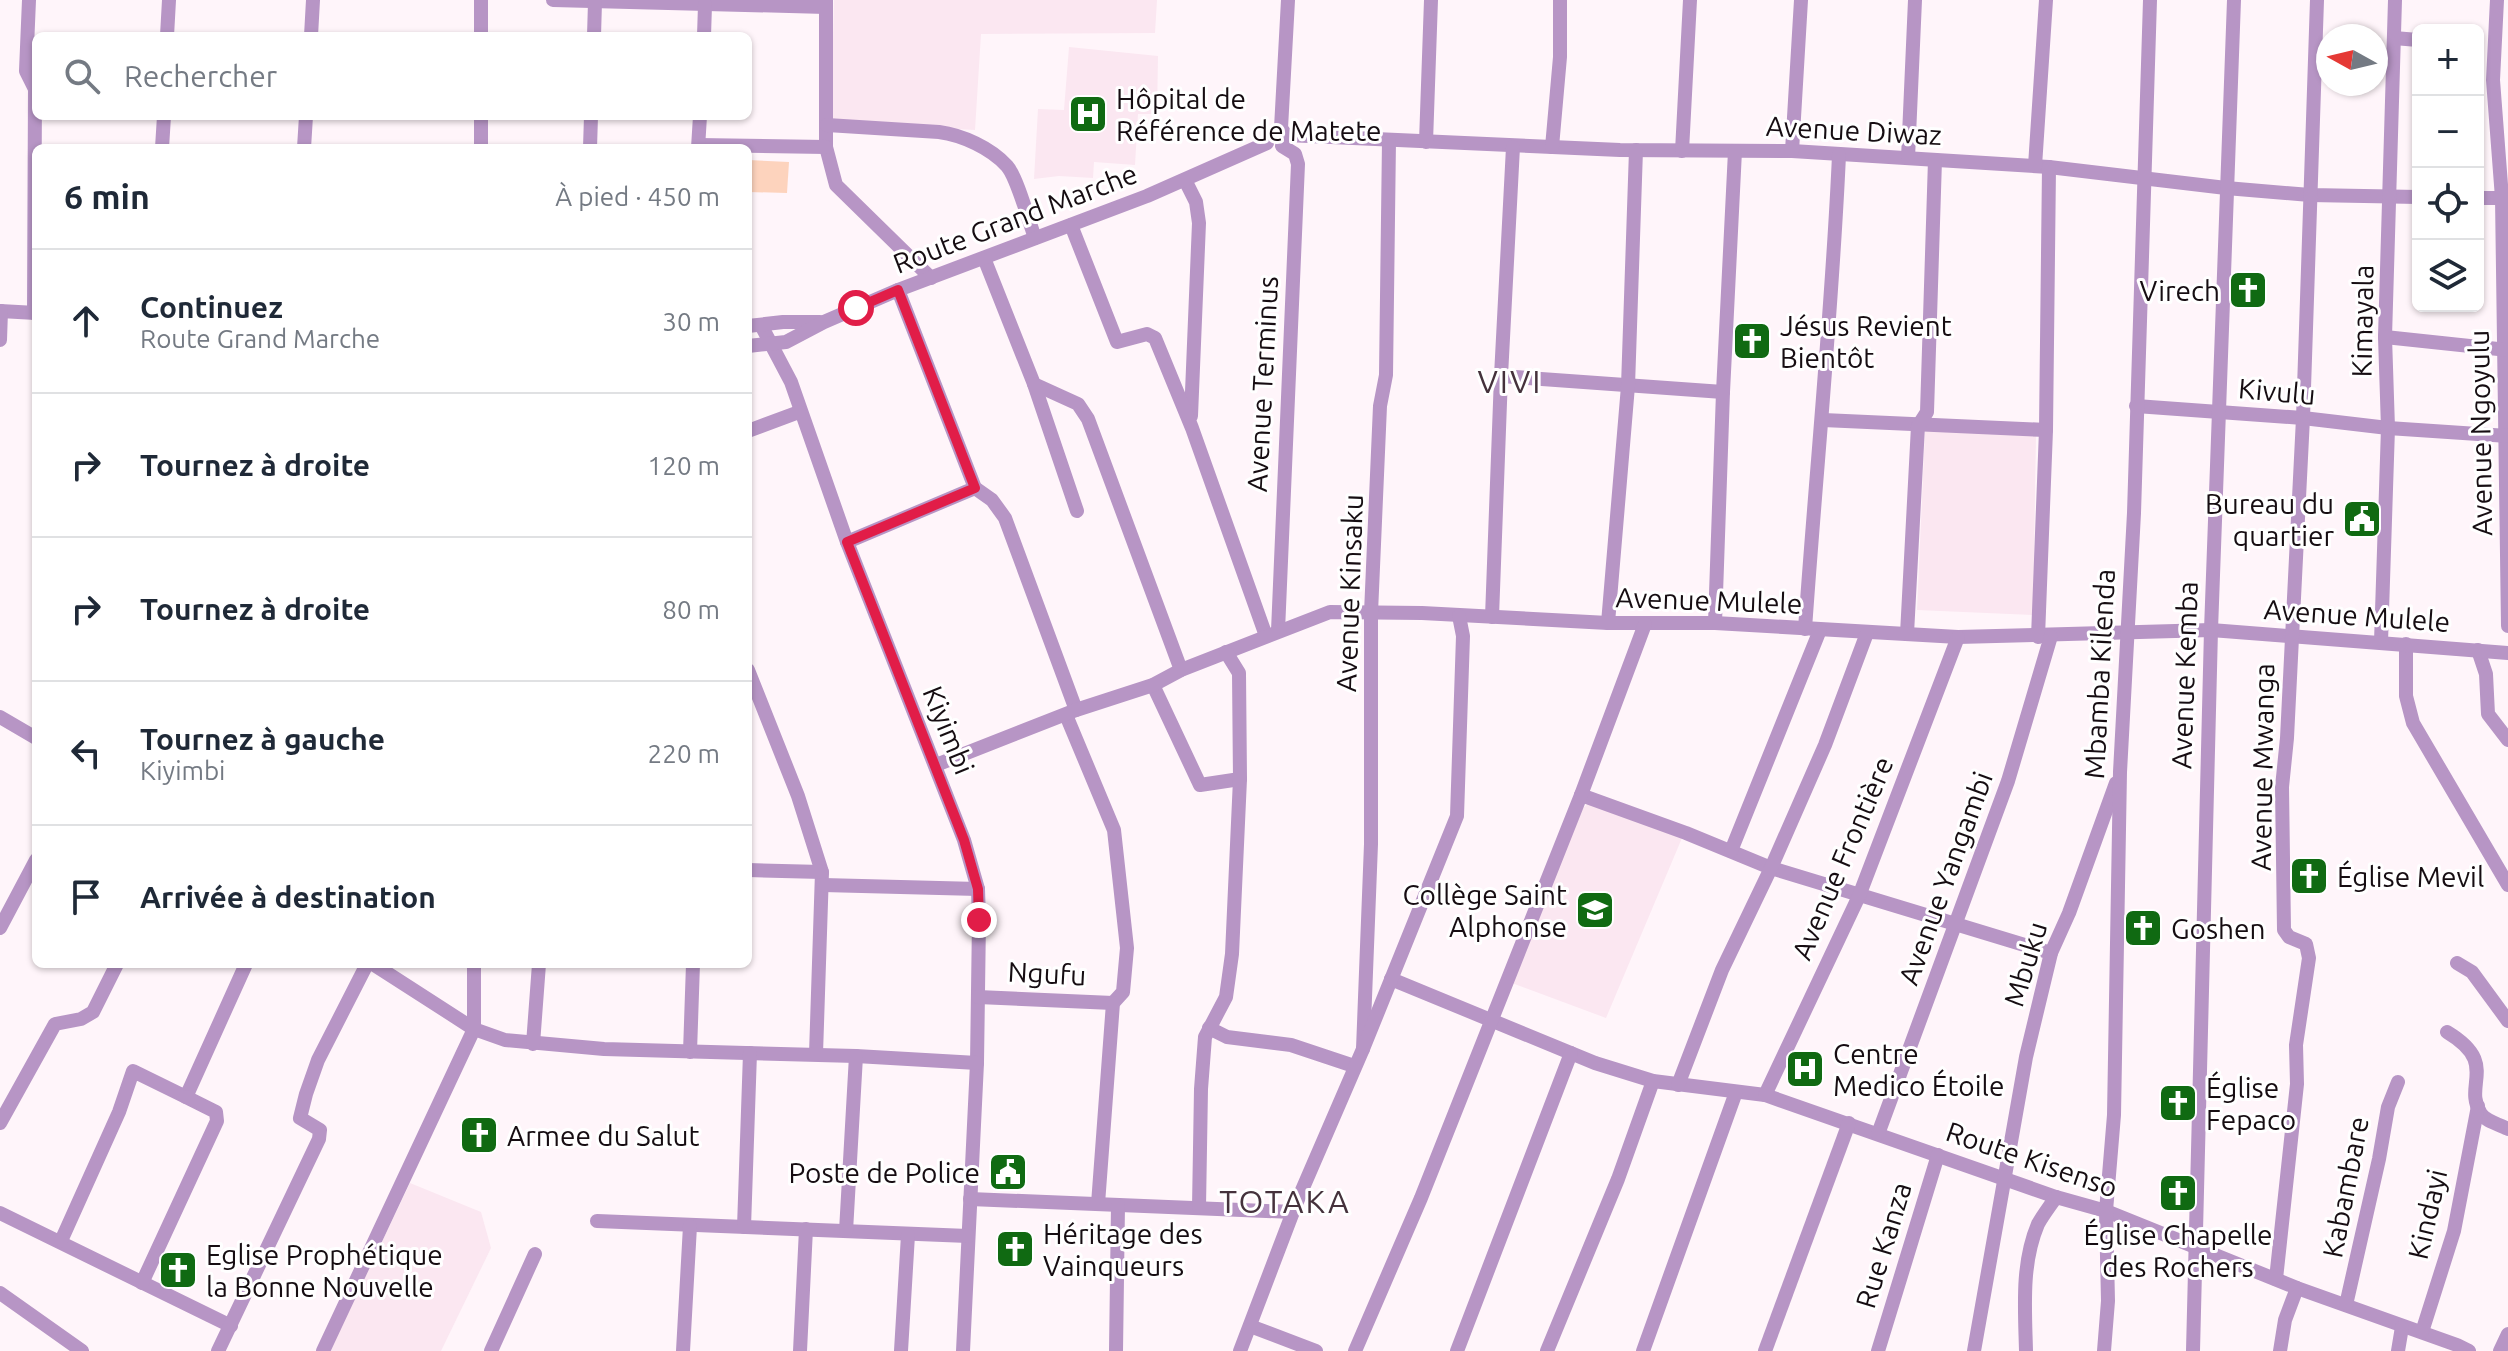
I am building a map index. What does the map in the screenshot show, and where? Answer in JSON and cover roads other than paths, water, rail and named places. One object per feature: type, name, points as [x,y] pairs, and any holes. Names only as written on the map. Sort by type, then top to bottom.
[{"type":"street","points":[[29,0],[26,71],[32,83]]},
{"type":"street","points":[[167,32],[169,0]]},
{"type":"street","points":[[311,32],[313,0]]},
{"type":"street","points":[[481,0],[481,32]]},
{"type":"street","points":[[553,0],[705,5],[826,4],[826,147],[836,185],[931,278]]},
{"type":"street","name":"Avenue Terminus","points":[[1272,634],[1298,164],[1283,136],[1288,0]]},
{"type":"street","points":[[1426,142],[1431,0]]},
{"type":"street","points":[[1552,147],[1560,57],[1560,0]]},
{"type":"street","points":[[1682,151],[1690,0]]},
{"type":"street","points":[[1792,151],[1801,0]]},
{"type":"street","points":[[1908,158],[1915,0]]},
{"type":"street","name":"Avenue Yangambi","points":[[1878,1134],[2008,781],[2044,636],[2046,430],[2042,167],[2046,0]]},
{"type":"street","name":"Mbamba Kilenda","points":[[2104,1351],[2108,1301],[2106,1211],[2114,1115],[2120,772],[2125,633],[2134,513],[2150,0]]},
{"type":"street","name":"Avenue Kemba","points":[[2193,1351],[2211,630],[2234,0]]},
{"type":"street","name":"Avenue Mwanga","points":[[2276,1279],[2297,1084],[2296,1045],[2309,958],[2306,944],[2289,937],[2284,930],[2282,787],[2303,418],[2317,0]]},
{"type":"street","name":"Kimayala","points":[[2381,642],[2388,428],[2385,337],[2395,0]]},
{"type":"street","name":"Avenue Ngoyulu","points":[[2497,0],[2493,80],[2505,198],[2508,626]]},
{"type":"street","points":[[594,32],[595,2]]},
{"type":"street","points":[[704,32],[705,5]]},
{"type":"street","points":[[2394,38],[2412,40]]},
{"type":"street","points":[[2484,44],[2496,45]]},
{"type":"street","points":[[35,120],[35,144]]},
{"type":"street","points":[[162,144],[164,120]]},
{"type":"street","points":[[304,144],[306,120]]},
{"type":"street","points":[[481,120],[481,144]]},
{"type":"street","points":[[590,144],[591,120]]},
{"type":"street","points":[[698,144],[700,120]]},
{"type":"street","points":[[827,125],[939,132],[954,134],[975,143],[1008,167],[1035,238]]},
{"type":"street","name":"Route Grand Marche","points":[[779,344],[898,290],[1185,180],[1267,143],[1265,136],[1274,127],[1283,136]]},
{"type":"street","name":"Avenue Diwaz","points":[[1283,136],[1513,147],[1792,151],[2042,167],[2310,195],[2412,197]]},
{"type":"street","name":"Avenue Kinsaku","points":[[1363,1049],[1371,844],[1371,613],[1380,406],[1386,375],[1389,140]]},
{"type":"street","points":[[752,146],[826,147]]},
{"type":"street","points":[[1492,617],[1513,147]]},
{"type":"street","points":[[1608,623],[1628,386],[1636,150]]},
{"type":"street","points":[[1715,623],[1735,151]]},
{"type":"street","points":[[1731,851],[1813,630],[1815,480],[1833,289],[1839,155]]},
{"type":"street","points":[[1907,634],[1918,426],[1927,412],[1935,160]]},
{"type":"street","points":[[1185,180],[1196,202],[1199,223],[1190,408],[1192,428]]},
{"type":"street","points":[[2484,198],[2505,198]]},
{"type":"street","points":[[1071,225],[1117,342],[1147,334],[1155,338],[1272,634]]},
{"type":"street","points":[[984,258],[1034,384],[1077,511]]},
{"type":"street","points":[[898,290],[975,488],[992,500],[1005,518],[1114,830],[1127,948],[1123,992],[1113,1003],[1098,1204]]},
{"type":"street","points":[[0,340],[1,311],[32,313]]},
{"type":"street","name":"Kiyimbi","points":[[783,322],[779,344],[799,412],[936,765],[964,840],[978,889],[977,1063],[963,1351]]},
{"type":"street","name":"Route Grand Marche","points":[[754,326],[824,322]]},
{"type":"street","name":"Kiyimbi","points":[[754,326],[779,344]]},
{"type":"street","points":[[2385,337],[2507,350]]},
{"type":"street","points":[[752,346],[779,344]]},
{"type":"street","points":[[1501,376],[1723,392]]},
{"type":"street","points":[[1034,384],[1078,404],[1088,419],[1181,670]]},
{"type":"street","name":"Kivulu","points":[[2136,406],[2507,436]]},
{"type":"street","points":[[752,430],[799,412]]},
{"type":"street","points":[[1823,420],[2046,430]]},
{"type":"street","points":[[847,542],[975,488]]},
{"type":"street","name":"Avenue Mulele","points":[[936,765],[1071,712],[1153,685],[1181,670],[1330,612],[1608,623],[1715,623],[1958,637],[2211,630],[2508,653]]},
{"type":"street","points":[[1240,1351],[1293,1212],[1457,816],[1463,636],[1459,616]]},
{"type":"street","points":[[1355,1351],[1421,1198],[1581,795],[1645,624]]},
{"type":"street","points":[[1678,1085],[1722,970],[1825,745],[1867,633]]},
{"type":"street","name":"Avenue Frontière","points":[[1765,1095],[1859,896],[1958,637]]},
{"type":"street","points":[[2406,644],[2406,696],[2413,723],[2508,885]]},
{"type":"street","points":[[2478,650],[2486,674],[2488,714],[2508,740]]},
{"type":"street","points":[[1199,1207],[1205,1037],[1222,1009],[1230,969],[1240,779],[1239,673],[1226,652]]},
{"type":"street","points":[[752,680],[798,796],[822,878],[816,1054]]},
{"type":"street","points":[[1153,685],[1200,785],[1240,779]]},
{"type":"street","points":[[0,717],[32,736]]},
{"type":"street","name":"Mbuku","points":[[1974,1351],[2026,1057],[2051,953],[2069,913],[2120,772]]},
{"type":"street","points":[[1581,795],[1771,868],[2051,953]]},
{"type":"street","points":[[0,928],[32,868]]},
{"type":"street","points":[[752,870],[978,889]]},
{"type":"street","points":[[2457,963],[2472,972],[2508,1021]]},
{"type":"street","points":[[0,1123],[55,1024],[81,1019],[93,1012],[115,968]]},
{"type":"street","points":[[186,1097],[244,968]]},
{"type":"street","points":[[218,1351],[319,1139],[320,1130],[300,1118],[306,1094],[318,1060],[368,968]]},
{"type":"street","points":[[376,968],[474,1029],[505,1040],[690,1052],[816,1054],[977,1063]]},
{"type":"street","points":[[323,1351],[474,1029],[474,968]]},
{"type":"street","points":[[533,1044],[539,968]]},
{"type":"street","points":[[690,1052],[693,968]]},
{"type":"street","name":"Route Kisenso","points":[[1391,979],[1595,1063],[1653,1081],[1765,1095],[2056,1197],[2106,1211],[2460,1349]]},
{"type":"street","name":"Ngufu","points":[[978,997],[1113,1003]]},
{"type":"street","points":[[1209,1028],[1227,1037],[1291,1045],[1354,1066]]},
{"type":"street","name":"Kindayi","points":[[2422,1332],[2454,1231],[2478,1106],[2478,1075],[2474,1058],[2469,1048],[2447,1032]]},
{"type":"street","points":[[744,1227],[750,1053]]},
{"type":"street","points":[[1457,1351],[1571,1053]]},
{"type":"street","points":[[846,1231],[856,1056]]},
{"type":"street","points":[[61,1241],[119,1112],[133,1071],[216,1112],[217,1121],[142,1283]]},
{"type":"street","points":[[1547,1351],[1623,1166],[1653,1081]]},
{"type":"street","name":"Kabambare","points":[[2346,1305],[2388,1107],[2398,1082]]},
{"type":"street","points":[[1643,1351],[1736,1092]]},
{"type":"street","points":[[2478,1106],[2487,1120],[2508,1129]]},
{"type":"street","points":[[1765,1351],[1849,1123]]},
{"type":"street","name":"Rue Kanza","points":[[1878,1351],[1938,1155]]},
{"type":"street","points":[[2026,1351],[2025,1281],[2031,1249],[2039,1223],[2056,1197]]},
{"type":"street","points":[[970,1199],[1293,1212]]},
{"type":"street","points":[[1116,1351],[1118,1205]]},
{"type":"street","points":[[0,1213],[231,1326]]},
{"type":"street","points":[[597,1221],[968,1236]]},
{"type":"street","points":[[683,1351],[690,1226]]},
{"type":"street","points":[[800,1351],[806,1229]]},
{"type":"street","points":[[901,1351],[908,1235]]},
{"type":"street","points":[[491,1351],[535,1254]]},
{"type":"street","points":[[2280,1351],[2285,1320],[2297,1288]]},
{"type":"street","points":[[0,1293],[82,1351]]},
{"type":"street","points":[[1250,1326],[1316,1351]]},
{"type":"street","points":[[2398,1351],[2402,1327]]},
{"type":"street","points":[[2500,1351],[2508,1334]]},
{"type":"place","name":"Hôpital de Référence de Matete","points":[[1088,114]]},
{"type":"place","name":"Virech","points":[[2248,290]]},
{"type":"place","name":"Jésus Revient Bientôt","points":[[1752,341]]},
{"type":"place","name":"Bureau du quartier","points":[[2362,519]]},
{"type":"place","name":"Église Mevil","points":[[2309,876]]},
{"type":"place","name":"Collège Saint Alphonse","points":[[1595,910]]},
{"type":"place","name":"Goshen","points":[[2143,928]]},
{"type":"place","name":"Centre Medico Étoile","points":[[1805,1069]]},
{"type":"place","name":"Église Fepaco","points":[[2178,1103]]},
{"type":"place","name":"Armee du Salut","points":[[479,1135]]},
{"type":"place","name":"Poste de Police","points":[[1008,1172]]},
{"type":"place","name":"Église Chapelle des Rochers","points":[[2178,1193]]},
{"type":"place","name":"Héritage des Vainqueurs","points":[[1015,1249]]},
{"type":"place","name":"Eglise Prophétique la Bonne Nouvelle","points":[[178,1270]]},
{"type":"district","name":"VIVI","points":[[1510,381]]},
{"type":"district","name":"TOTAKA","points":[[1285,1201]]}]
